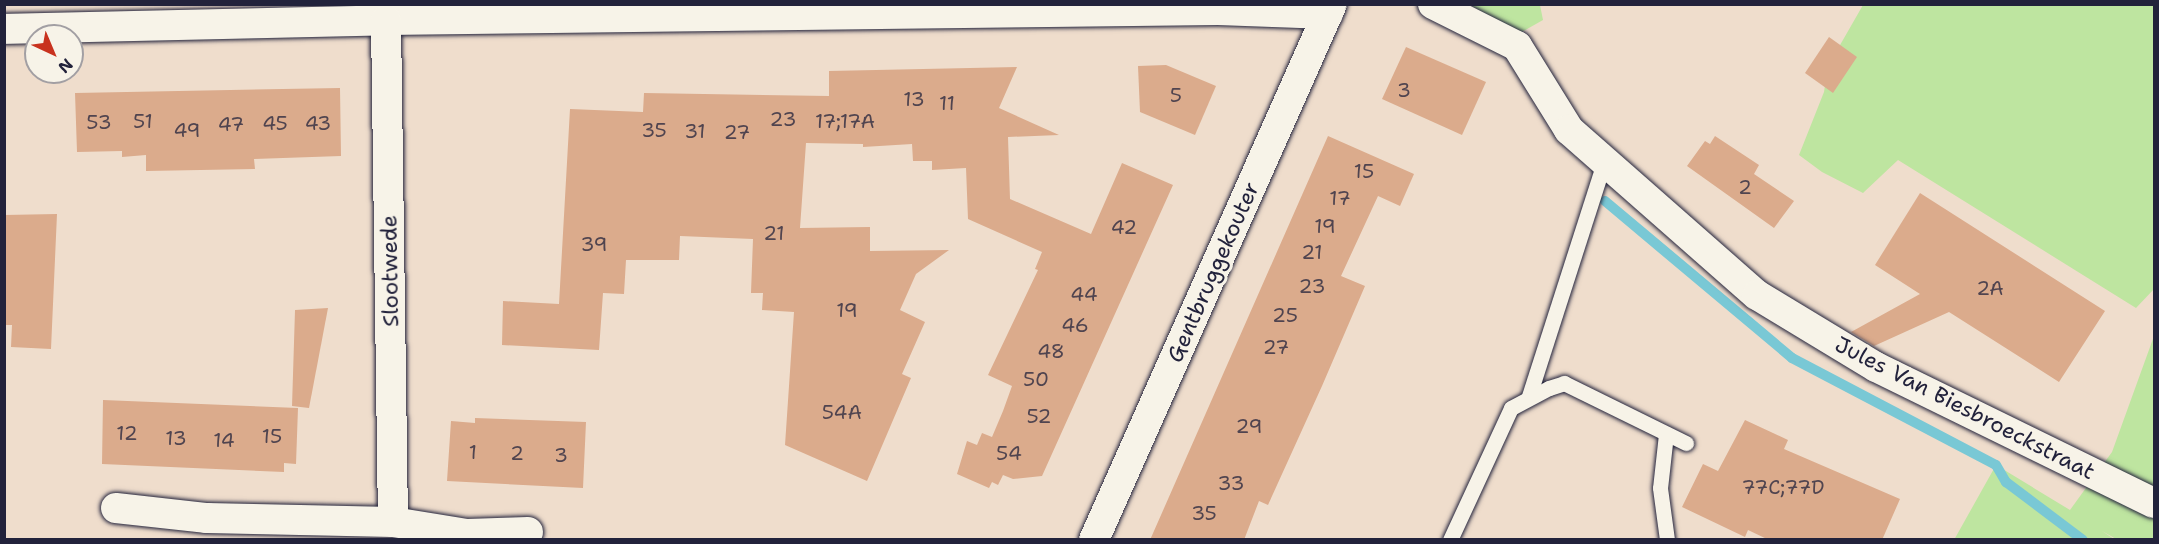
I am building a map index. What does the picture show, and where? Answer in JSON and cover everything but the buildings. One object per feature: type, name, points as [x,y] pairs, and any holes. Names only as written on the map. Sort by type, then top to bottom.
[{"type":"street","name":"Jules Van Biesbroeckstraat","points":[[1433,4],[1517,46],[1569,130],[1757,295],[1876,367],[2154,503]]},
{"type":"street","points":[[4,29],[387,20],[1330,9]]},
{"type":"street","name":"Gentbruggekouter","points":[[1094,540],[1330,9]]},
{"type":"street","name":"Slootwede","points":[[387,20],[393,522]]},
{"type":"street","points":[[116,508],[206,529],[393,522],[467,537],[528,532]]},
{"type":"lane","points":[[1529,396],[1604,162]]},
{"type":"lane","points":[[1450,540],[1510,408],[1529,396],[1564,383],[1686,443]]},
{"type":"lane","points":[[1666,434],[1660,488],[1667,540]]},
{"type":"green space","points":[[1470,5],[1540,5],[1543,20],[1520,33]]},
{"type":"green space","points":[[1863,5],[2154,5],[2154,289],[2136,308],[1898,160],[1863,193],[1822,172],[1799,155],[1824,92],[1828,66]]},
{"type":"green space","points":[[2154,336],[2154,539],[2116,539],[2102,531],[2114,539],[1954,540],[1996,465],[2070,510],[2112,452]]},
{"type":"waterway","points":[[1605,201],[1792,358],[1996,465],[2006,482],[2083,540]]}]
